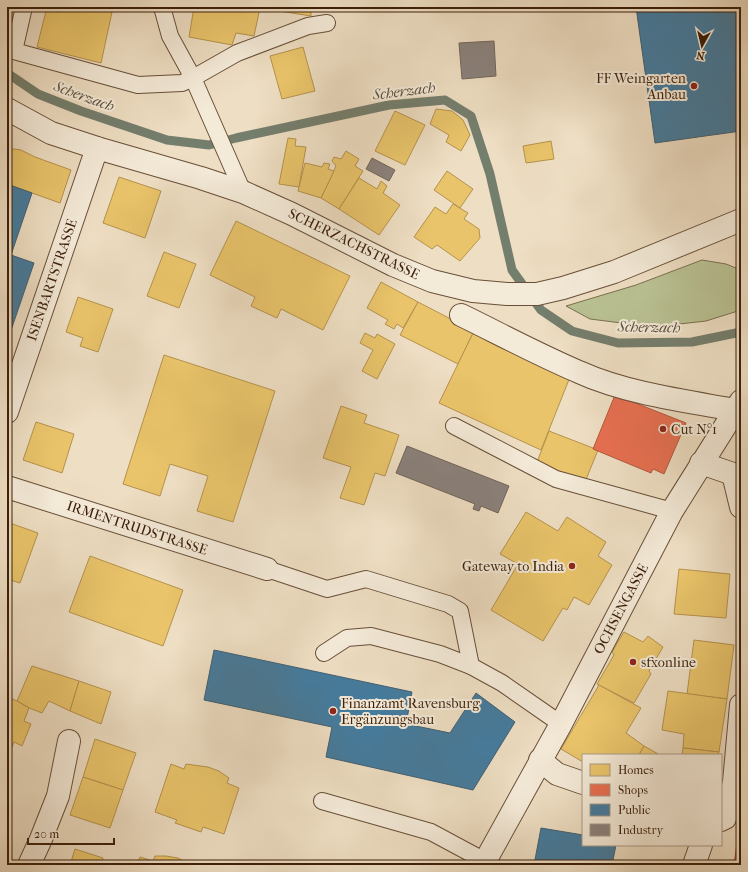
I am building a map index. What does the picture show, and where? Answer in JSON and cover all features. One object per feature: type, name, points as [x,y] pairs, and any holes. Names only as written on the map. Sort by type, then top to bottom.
[{"type":"street","name":"SCHERZACHSTRASSE","points":[[7,109],[51,133],[243,192],[292,214],[393,266],[432,281],[473,291],[507,294],[537,294],[563,288],[614,272],[741,220]]},
{"type":"street","name":"ISENBARTSTRASSE","points":[[7,412],[97,148]]},
{"type":"street","points":[[461,315],[579,373],[618,386],[693,403],[738,405]]},
{"type":"street","name":"OCHSENGASSE","points":[[484,863],[561,724],[672,511],[738,405]]},
{"type":"street","points":[[701,464],[737,475],[741,507]]},
{"type":"street","name":"IRMENTRUDSTRASSE","points":[[7,487],[267,569]]},
{"type":"street","points":[[722,820],[725,818],[737,783],[741,705]]},
{"type":"street","points":[[29,865],[42,839],[58,796],[69,741]]},
{"type":"street","points":[[540,760],[557,774],[582,784]]},
{"type":"street","points":[[694,865],[701,846]]},
{"type":"lane","points":[[24,7],[14,51],[138,85],[187,81],[237,54],[308,26],[327,22]]},
{"type":"lane","points":[[162,7],[170,36],[187,81],[217,131],[243,192]]},
{"type":"lane","points":[[454,426],[556,478],[672,511]]},
{"type":"lane","points":[[267,569],[327,589],[366,579],[448,604],[460,611],[471,666]]},
{"type":"lane","points":[[324,653],[347,638],[370,636],[440,654],[471,666],[502,683],[561,724]]},
{"type":"lane","points":[[322,801],[431,832],[484,863]]},
{"type":"green space","points":[[702,260],[726,264],[741,270],[741,310],[706,321],[653,327],[590,319],[566,306],[636,285]]},
{"type":"building: Homes","points":[[47,7],[90,7],[112,12],[101,63],[37,47]]},
{"type":"building: Homes","points":[[90,7],[113,7],[112,12]]},
{"type":"building: Homes","points":[[194,7],[311,7],[311,16],[260,8],[254,36],[236,33],[232,45],[189,37]]},
{"type":"building: Homes","points":[[303,47],[315,91],[282,99],[270,56]]},
{"type":"building: Homes","points":[[436,109],[452,111],[463,120],[470,135],[461,151],[446,142],[449,135],[430,124]]},
{"type":"building: Homes","points":[[395,111],[425,125],[405,165],[375,151]]},
{"type":"building: Homes","points":[[288,138],[296,139],[295,146],[306,147],[299,187],[279,184]]},
{"type":"building: Homes","points":[[551,141],[554,159],[526,163],[523,146]]},
{"type":"building: Homes","points":[[7,148],[21,150],[35,157],[71,170],[60,203],[7,184]]},
{"type":"building: Homes","points":[[346,151],[359,159],[355,166],[363,171],[339,209],[321,198],[336,166],[332,161],[334,157],[341,159]]},
{"type":"building: Homes","points":[[305,163],[322,167],[324,163],[330,164],[328,169],[334,171],[321,198],[298,191]]},
{"type":"building: Homes","points":[[447,171],[473,189],[460,208],[434,190]]},
{"type":"building: Homes","points":[[119,177],[161,191],[145,238],[103,223]]},
{"type":"building: Homes","points":[[359,178],[377,189],[381,181],[387,186],[383,193],[400,205],[379,235],[339,209]]},
{"type":"building: Homes","points":[[453,204],[468,213],[464,219],[479,229],[480,238],[460,261],[437,245],[432,249],[414,237],[435,207],[446,214]]},
{"type":"building: Homes","points":[[236,221],[350,276],[323,330],[281,309],[277,318],[251,306],[255,297],[210,275]]},
{"type":"building: Homes","points":[[164,252],[196,264],[179,308],[147,296]]},
{"type":"building: Homes","points":[[381,282],[418,302],[403,328],[397,324],[394,329],[385,324],[388,320],[367,308]]},
{"type":"building: Homes","points":[[78,297],[113,309],[98,352],[80,346],[83,338],[66,332]]},
{"type":"building: Homes","points":[[418,302],[474,331],[458,364],[400,335]]},
{"type":"building: Homes","points":[[474,331],[570,377],[541,450],[439,403]]},
{"type":"building: Homes","points":[[365,333],[375,338],[377,334],[395,344],[377,379],[362,371],[373,350],[360,343]]},
{"type":"building: Homes","points":[[164,355],[275,391],[233,522],[197,511],[208,476],[170,464],[160,496],[123,484]]},
{"type":"building: Homes","points":[[341,406],[367,415],[364,423],[399,435],[385,476],[375,473],[364,505],[340,498],[351,467],[323,458]]},
{"type":"building: Homes","points":[[36,422],[74,434],[62,473],[23,460]]},
{"type":"building: Homes","points":[[549,431],[598,450],[585,482],[537,462]]},
{"type":"building: Homes","points":[[526,512],[558,531],[567,517],[606,542],[598,556],[612,565],[589,605],[574,597],[567,610],[563,608],[543,641],[491,610],[518,564],[500,554]]},
{"type":"building: Homes","points":[[7,522],[38,533],[20,583],[7,579]]},
{"type":"building: Homes","points":[[90,556],[183,590],[163,646],[69,612]]},
{"type":"building: Homes","points":[[679,569],[730,574],[726,618],[674,614]]},
{"type":"building: Homes","points":[[624,632],[643,642],[648,636],[663,647],[649,671],[651,674],[634,703],[597,684],[614,655],[612,652]]},
{"type":"building: Homes","points":[[694,640],[734,645],[727,699],[687,694]]},
{"type":"building: Homes","points":[[32,666],[79,681],[70,711],[49,701],[42,713],[17,701]]},
{"type":"building: Homes","points":[[79,681],[111,692],[101,724],[70,711]]},
{"type":"building: Homes","points":[[599,685],[641,708],[626,733],[644,746],[640,754],[582,754],[582,761],[561,749]]},
{"type":"building: Homes","points":[[668,691],[727,699],[719,752],[683,748],[684,734],[662,730]]},
{"type":"building: Homes","points":[[8,697],[29,708],[24,721],[31,724],[22,746],[14,742],[7,759]]},
{"type":"building: Homes","points":[[95,739],[136,753],[123,790],[83,777]]},
{"type":"building: Homes","points":[[644,746],[658,754],[640,754]]},
{"type":"building: Homes","points":[[683,748],[719,752],[718,754],[682,754]]},
{"type":"building: Homes","points":[[171,764],[184,769],[186,764],[208,767],[219,771],[229,778],[227,783],[239,788],[224,834],[203,827],[201,832],[175,823],[177,820],[155,812]]},
{"type":"building: Homes","points":[[83,777],[123,790],[110,828],[70,815]]},
{"type":"building: Homes","points":[[75,849],[103,858],[101,865],[70,865]]},
{"type":"building: Homes","points":[[155,856],[178,858],[191,865],[137,865],[140,857],[153,861]]},
{"type":"building: Shops","points":[[615,395],[686,423],[664,474],[653,469],[651,473],[593,449]]},
{"type":"building: Shops","points":[[741,815],[741,865],[734,865]]},
{"type":"building: Public","name":"FF Weingarten Anbau","points":[[636,7],[736,7],[741,42],[741,131],[655,143]]},
{"type":"building: Public","points":[[7,184],[32,193],[11,255],[34,263],[7,342]]},
{"type":"building: Public","name":"Finanzamt Ravensburg Ergänzungsbau","points":[[214,650],[412,692],[406,724],[450,733],[476,693],[515,722],[473,790],[326,757],[332,727],[204,700]]},
{"type":"building: Public","points":[[541,828],[582,835],[582,846],[616,846],[612,865],[534,865]]},
{"type":"building: Industry","points":[[494,41],[496,76],[462,79],[459,43]]},
{"type":"building: Industry","points":[[372,158],[395,170],[389,181],[366,169]]},
{"type":"building: Industry","points":[[407,446],[509,486],[498,513],[481,506],[479,511],[473,509],[475,504],[396,473]]},
{"type":"waterway","name":"Scherzach","points":[[7,73],[38,94],[81,111],[167,140],[209,145],[389,105],[445,100],[471,116],[490,174],[512,270],[541,310],[572,331],[618,343],[692,342],[741,332]]},
{"type":"place","name":"FF Weingarten Anbau","points":[[694,86]]},
{"type":"place","name":"Cut N°1","points":[[663,429]]},
{"type":"place","name":"Gateway to India","points":[[572,566]]},
{"type":"place","name":"sfxonline","points":[[633,662]]},
{"type":"place","name":"Finanzamt Ravensburg Ergänzungsbau","points":[[333,711]]}]
